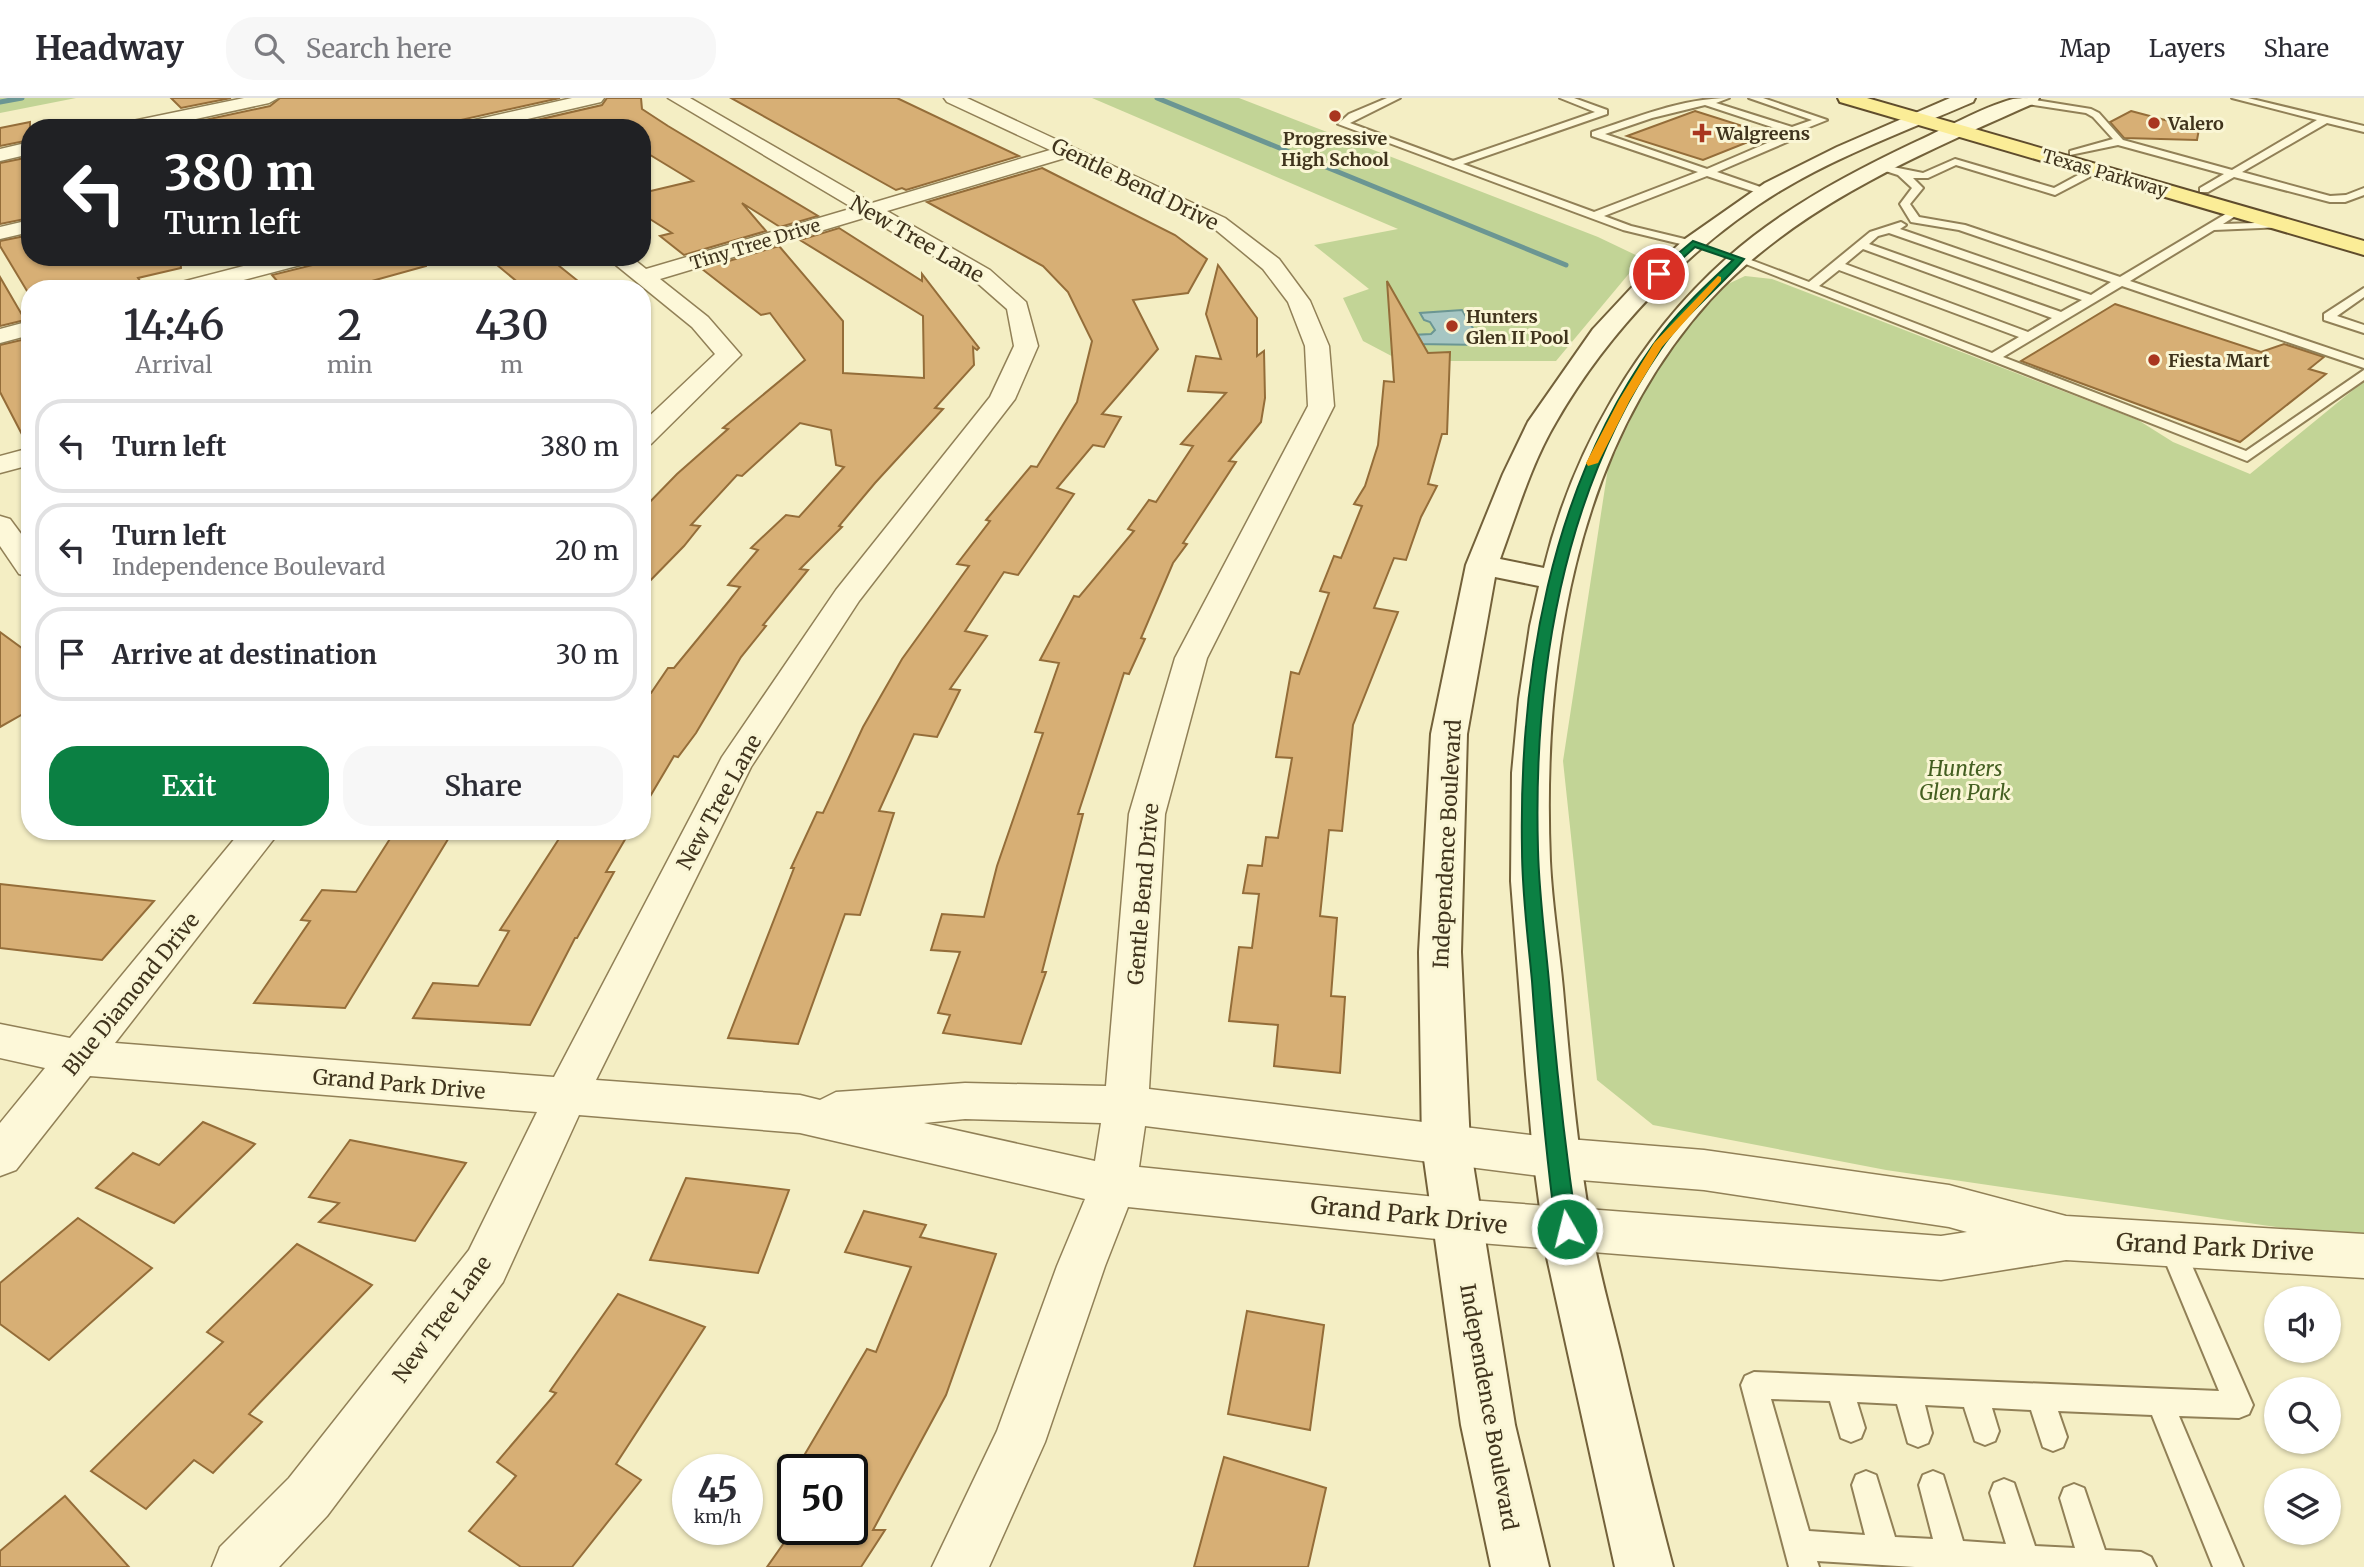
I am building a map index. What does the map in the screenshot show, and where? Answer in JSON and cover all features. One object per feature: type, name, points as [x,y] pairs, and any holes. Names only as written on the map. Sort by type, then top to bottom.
[{"type":"main road","name":"Texas Parkway","points":[[1847,98],[2074,153],[2364,235]]},
{"type":"main road","name":"Texas Parkway","points":[[1881,98],[1925,116]]},
{"type":"main road","name":"Independence Boulevard","points":[[1520,1567],[1488,1425],[1446,1145],[1440,952],[1449,734],[1482,565],[1517,474],[1542,422],[1602,334],[1642,290],[1693,244],[1765,192],[1844,151],[1966,98]]},
{"type":"main road","points":[[1644,1567],[1623,1488],[1567,1229],[1556,1158],[1530,850],[1533,714],[1555,580],[1590,468],[1624,400],[1658,345],[1702,295],[1739,259],[1814,204],[1890,170],[1966,127],[2026,99]]},
{"type":"main road","name":"Texas Parkway","points":[[1966,127],[2095,170],[2364,248]]},
{"type":"main road","points":[[1693,244],[1739,259]]},
{"type":"main road","points":[[1482,565],[1555,580]]},
{"type":"street","points":[[170,119],[269,98]]},
{"type":"street","points":[[503,119],[595,98]]},
{"type":"street","name":"New Tree Lane","points":[[240,1567],[308,1497],[486,1266],[566,1097],[734,765],[847,596],[1002,399],[1026,345],[1018,307],[982,275],[867,211],[677,98]]},
{"type":"street","name":"Gentle Bend Drive","points":[[953,98],[1218,222],[1271,264],[1300,301],[1317,346],[1321,405],[1191,658],[1147,814],[1126,1105],[1114,1185],[1081,1266],[1019,1442],[960,1567]]},
{"type":"street","points":[[0,155],[21,150]]},
{"type":"street","name":"Tiny Tree Drive","points":[[644,277],[1068,151]]},
{"type":"street","points":[[0,233],[21,228]]},
{"type":"street","points":[[216,280],[270,266]]},
{"type":"street","points":[[629,266],[648,280]]},
{"type":"street","points":[[651,283],[700,322],[729,355],[651,429]]},
{"type":"street","points":[[0,336],[21,330]]},
{"type":"street","points":[[0,465],[21,459]]},
{"type":"street","points":[[0,525],[21,555]]},
{"type":"street","name":"Blue Diamond Drive","points":[[0,1156],[255,840]]},
{"type":"street","name":"Grand Park Drive","points":[[0,1041],[80,1058],[800,1114],[1114,1185],[1456,1220],[1941,1258],[2066,1238]]},
{"type":"street","name":"Grand Park Drive","points":[[800,1114],[965,1101],[1126,1105],[1556,1158],[1704,1170],[1949,1206],[2066,1238],[2364,1256]]},
{"type":"lane","points":[[1395,98],[1353,116],[1343,124],[1627,228],[1693,244]]},
{"type":"lane","points":[[1454,164],[1604,112],[1565,98]]},
{"type":"lane","points":[[1724,98],[1649,116],[1595,134],[1765,192]]},
{"type":"lane","points":[[1707,103],[1792,130],[1822,120],[1754,98]]},
{"type":"lane","points":[[2237,98],[2364,129]]},
{"type":"lane","points":[[2026,99],[2088,111],[2096,115],[2118,138],[2118,142]]},
{"type":"lane","points":[[2204,190],[2325,120]]},
{"type":"lane","points":[[1594,216],[1791,137],[1792,130]]},
{"type":"lane","points":[[2074,153],[2118,142],[2340,201],[2352,199],[2364,191]]},
{"type":"lane","points":[[1890,170],[1924,176],[1955,162],[2055,192],[2095,170]]},
{"type":"lane","points":[[1890,170],[1918,188],[1905,204],[1915,219]]},
{"type":"lane","points":[[1995,357],[2238,211]]},
{"type":"lane","points":[[1812,286],[1874,234],[1915,219],[1961,227],[2364,364]]},
{"type":"lane","points":[[2210,229],[2284,224]]},
{"type":"lane","points":[[1889,229],[2092,299]]},
{"type":"lane","points":[[1861,245],[2063,317]]},
{"type":"lane","points":[[1739,259],[2247,457],[2364,374]]},
{"type":"lane","points":[[1837,265],[2030,337]]},
{"type":"lane","points":[[2364,292],[2328,317],[2364,329]]},
{"type":"lane","points":[[2141,1567],[1884,1550],[1801,1556],[1754,1385],[2239,1405],[2170,1244]]},
{"type":"lane","points":[[1840,1389],[1851,1428]]},
{"type":"lane","points":[[1908,1392],[1918,1433]]},
{"type":"lane","points":[[1974,1394],[1985,1431]]},
{"type":"lane","points":[[2040,1397],[2053,1437]]},
{"type":"lane","points":[[2160,1402],[2228,1567]]},
{"type":"lane","points":[[1866,1485],[1884,1550]]},
{"type":"lane","points":[[1933,1485],[1952,1555]]},
{"type":"lane","points":[[2004,1493],[2025,1559]]},
{"type":"lane","points":[[2074,1499],[2095,1564]]},
{"type":"green space","points":[[0,98],[76,98],[0,113]]},
{"type":"green space","points":[[1092,98],[1239,98],[1598,237],[1642,258],[1556,361],[1401,361],[1363,341],[1343,298],[1369,289],[1314,245],[1398,229]]},
{"type":"green space","name":"Hunters Glen Park","points":[[1745,276],[1772,279],[2138,420],[2173,442],[2250,474],[2364,381],[2364,1240],[1886,1170],[1653,1125],[1597,1080],[1563,761],[1608,468],[1662,352],[1728,284]]},
{"type":"water","name":"Hunters Glen II Pool","points":[[1462,310],[1483,345],[1417,344],[1412,335],[1431,334],[1435,330],[1420,313]]},
{"type":"building","points":[[171,98],[231,98],[181,108]]},
{"type":"building","points":[[280,98],[560,98],[465,119],[209,119],[270,106]]},
{"type":"building","points":[[607,98],[641,98],[642,109],[818,216],[780,227],[742,203],[766,231],[684,255],[660,236],[672,233],[651,220],[651,191],[693,181],[651,155],[651,119],[541,119],[602,105]]},
{"type":"building","points":[[731,98],[897,98],[1019,156],[906,190],[896,190]]},
{"type":"building","points":[[1695,111],[1768,134],[1703,160],[1627,136]]},
{"type":"building","points":[[2131,111],[2199,129],[2197,140],[2124,138],[2110,122]]},
{"type":"building","points":[[21,124],[21,142],[0,146],[0,128]]},
{"type":"building","points":[[21,159],[21,220],[0,224],[0,163]]},
{"type":"building","points":[[1042,168],[1175,235],[1207,259],[1188,293],[1133,300],[1158,349],[1102,414],[1121,417],[1104,447],[1093,445],[1057,488],[1074,494],[1018,575],[1004,572],[965,631],[987,636],[950,689],[960,690],[937,737],[914,734],[879,811],[894,813],[860,915],[845,914],[798,1044],[728,1038],[794,868],[791,868],[817,812],[823,813],[863,727],[902,659],[969,566],[957,564],[990,521],[986,520],[1031,466],[1037,467],[1077,402],[1092,341],[1068,292],[1043,266],[927,202]]},
{"type":"building","points":[[839,228],[922,281],[922,274],[979,348],[977,350],[973,347],[974,365],[935,408],[943,409],[875,483],[839,526],[842,527],[800,569],[808,570],[763,625],[766,626],[741,657],[696,733],[678,757],[674,756],[651,795],[651,693],[668,668],[674,668],[740,587],[728,585],[758,550],[751,548],[786,515],[799,517],[844,467],[836,465],[831,430],[800,423],[742,476],[737,475],[691,525],[700,526],[684,546],[651,580],[651,501],[728,429],[723,428],[805,360],[770,313],[761,315],[702,269],[779,246],[843,321],[843,373],[924,378],[923,316],[800,240]]},
{"type":"building","points":[[21,237],[21,266],[181,268],[138,278],[139,280],[21,281],[0,246],[0,241]]},
{"type":"building","points":[[1218,265],[1257,318],[1257,356],[1264,351],[1265,398],[1261,422],[1229,461],[1236,462],[1183,543],[1187,544],[1173,563],[1141,638],[1145,639],[1129,674],[1124,673],[1078,814],[1083,814],[1042,972],[1046,972],[1021,1044],[943,1033],[950,1015],[938,1013],[960,952],[931,950],[942,914],[984,917],[997,866],[1043,733],[1035,732],[1059,663],[1040,660],[1074,596],[1079,597],[1134,531],[1128,529],[1149,500],[1156,502],[1193,446],[1181,444],[1226,393],[1188,391],[1196,356],[1221,359],[1206,314]]},
{"type":"building","points":[[309,266],[426,266],[375,280],[276,280],[272,275]]},
{"type":"building","points":[[498,266],[559,266],[577,280],[515,280]]},
{"type":"building","points":[[0,277],[21,313],[21,321],[0,326]]},
{"type":"building","points":[[1387,281],[1428,353],[1450,352],[1447,434],[1442,434],[1428,484],[1437,486],[1421,517],[1406,560],[1394,558],[1374,608],[1398,612],[1353,725],[1342,831],[1329,830],[1320,916],[1337,918],[1331,996],[1345,997],[1340,1073],[1274,1066],[1278,1025],[1229,1021],[1239,947],[1252,948],[1259,894],[1243,893],[1248,865],[1262,866],[1266,837],[1278,838],[1292,758],[1276,757],[1291,672],[1299,674],[1329,593],[1320,591],[1334,556],[1341,558],[1362,506],[1354,504],[1365,486],[1378,445],[1384,381],[1394,382]]},
{"type":"building","points":[[2115,304],[2261,352],[2284,344],[2324,357],[2309,369],[2326,374],[2240,442],[2021,361]]},
{"type":"building","points":[[21,340],[21,432],[0,392],[0,345]]},
{"type":"building","points":[[0,632],[21,647],[21,715],[0,727]]},
{"type":"building","points":[[389,840],[448,840],[345,1008],[254,1003],[310,921],[301,920],[322,890],[356,892]]},
{"type":"building","points":[[558,840],[625,840],[606,872],[614,872],[575,938],[530,1025],[413,1018],[433,983],[478,986],[509,931],[500,930]]},
{"type":"building","points":[[0,884],[154,901],[102,960],[0,948]]},
{"type":"building","points":[[203,1122],[255,1144],[174,1223],[96,1188],[133,1153],[159,1165]]},
{"type":"building","points":[[350,1140],[466,1163],[415,1241],[319,1222],[339,1203],[309,1197]]},
{"type":"building","points":[[686,1178],[789,1190],[758,1273],[650,1260]]},
{"type":"building","points":[[864,1211],[926,1225],[920,1237],[996,1254],[946,1395],[873,1530],[885,1530],[861,1567],[767,1567],[782,1545],[868,1545],[868,1454],[805,1454],[867,1349],[876,1352],[911,1267],[845,1252]]},
{"type":"building","points":[[78,1218],[152,1268],[49,1360],[0,1324],[0,1283]]},
{"type":"building","points":[[297,1244],[372,1285],[249,1414],[262,1422],[213,1473],[194,1460],[146,1509],[91,1471],[223,1342],[207,1332]]},
{"type":"building","points":[[618,1294],[705,1327],[616,1464],[641,1480],[572,1567],[521,1567],[469,1531],[516,1476],[497,1462],[556,1393],[550,1391]]},
{"type":"building","points":[[1247,1311],[1324,1325],[1310,1430],[1228,1414]]},
{"type":"building","points":[[1224,1457],[1326,1488],[1308,1567],[1194,1567]]},
{"type":"building","points":[[65,1496],[129,1567],[0,1567],[0,1551]]},
{"type":"waterway","points":[[0,102],[22,98]]},
{"type":"waterway","points":[[1157,98],[1566,265]]},
{"type":"slow traffic","points":[[1592,463],[1624,400],[1658,345],[1718,279]]},
{"type":"place","name":"Progressive High School","points":[[1335,116]]},
{"type":"place","name":"Valero","points":[[2154,123]]},
{"type":"place","name":"Walgreens","points":[[1702,133]]},
{"type":"place","name":"Hunters Glen II Pool","points":[[1452,326]]},
{"type":"place","name":"Fiesta Mart","points":[[2154,360]]},
{"type":"route","points":[[1567,1229],[1552,1127],[1530,850],[1533,714],[1555,580],[1590,468],[1624,400],[1658,345],[1702,295],[1739,259],[1693,244],[1659,274]]}]
